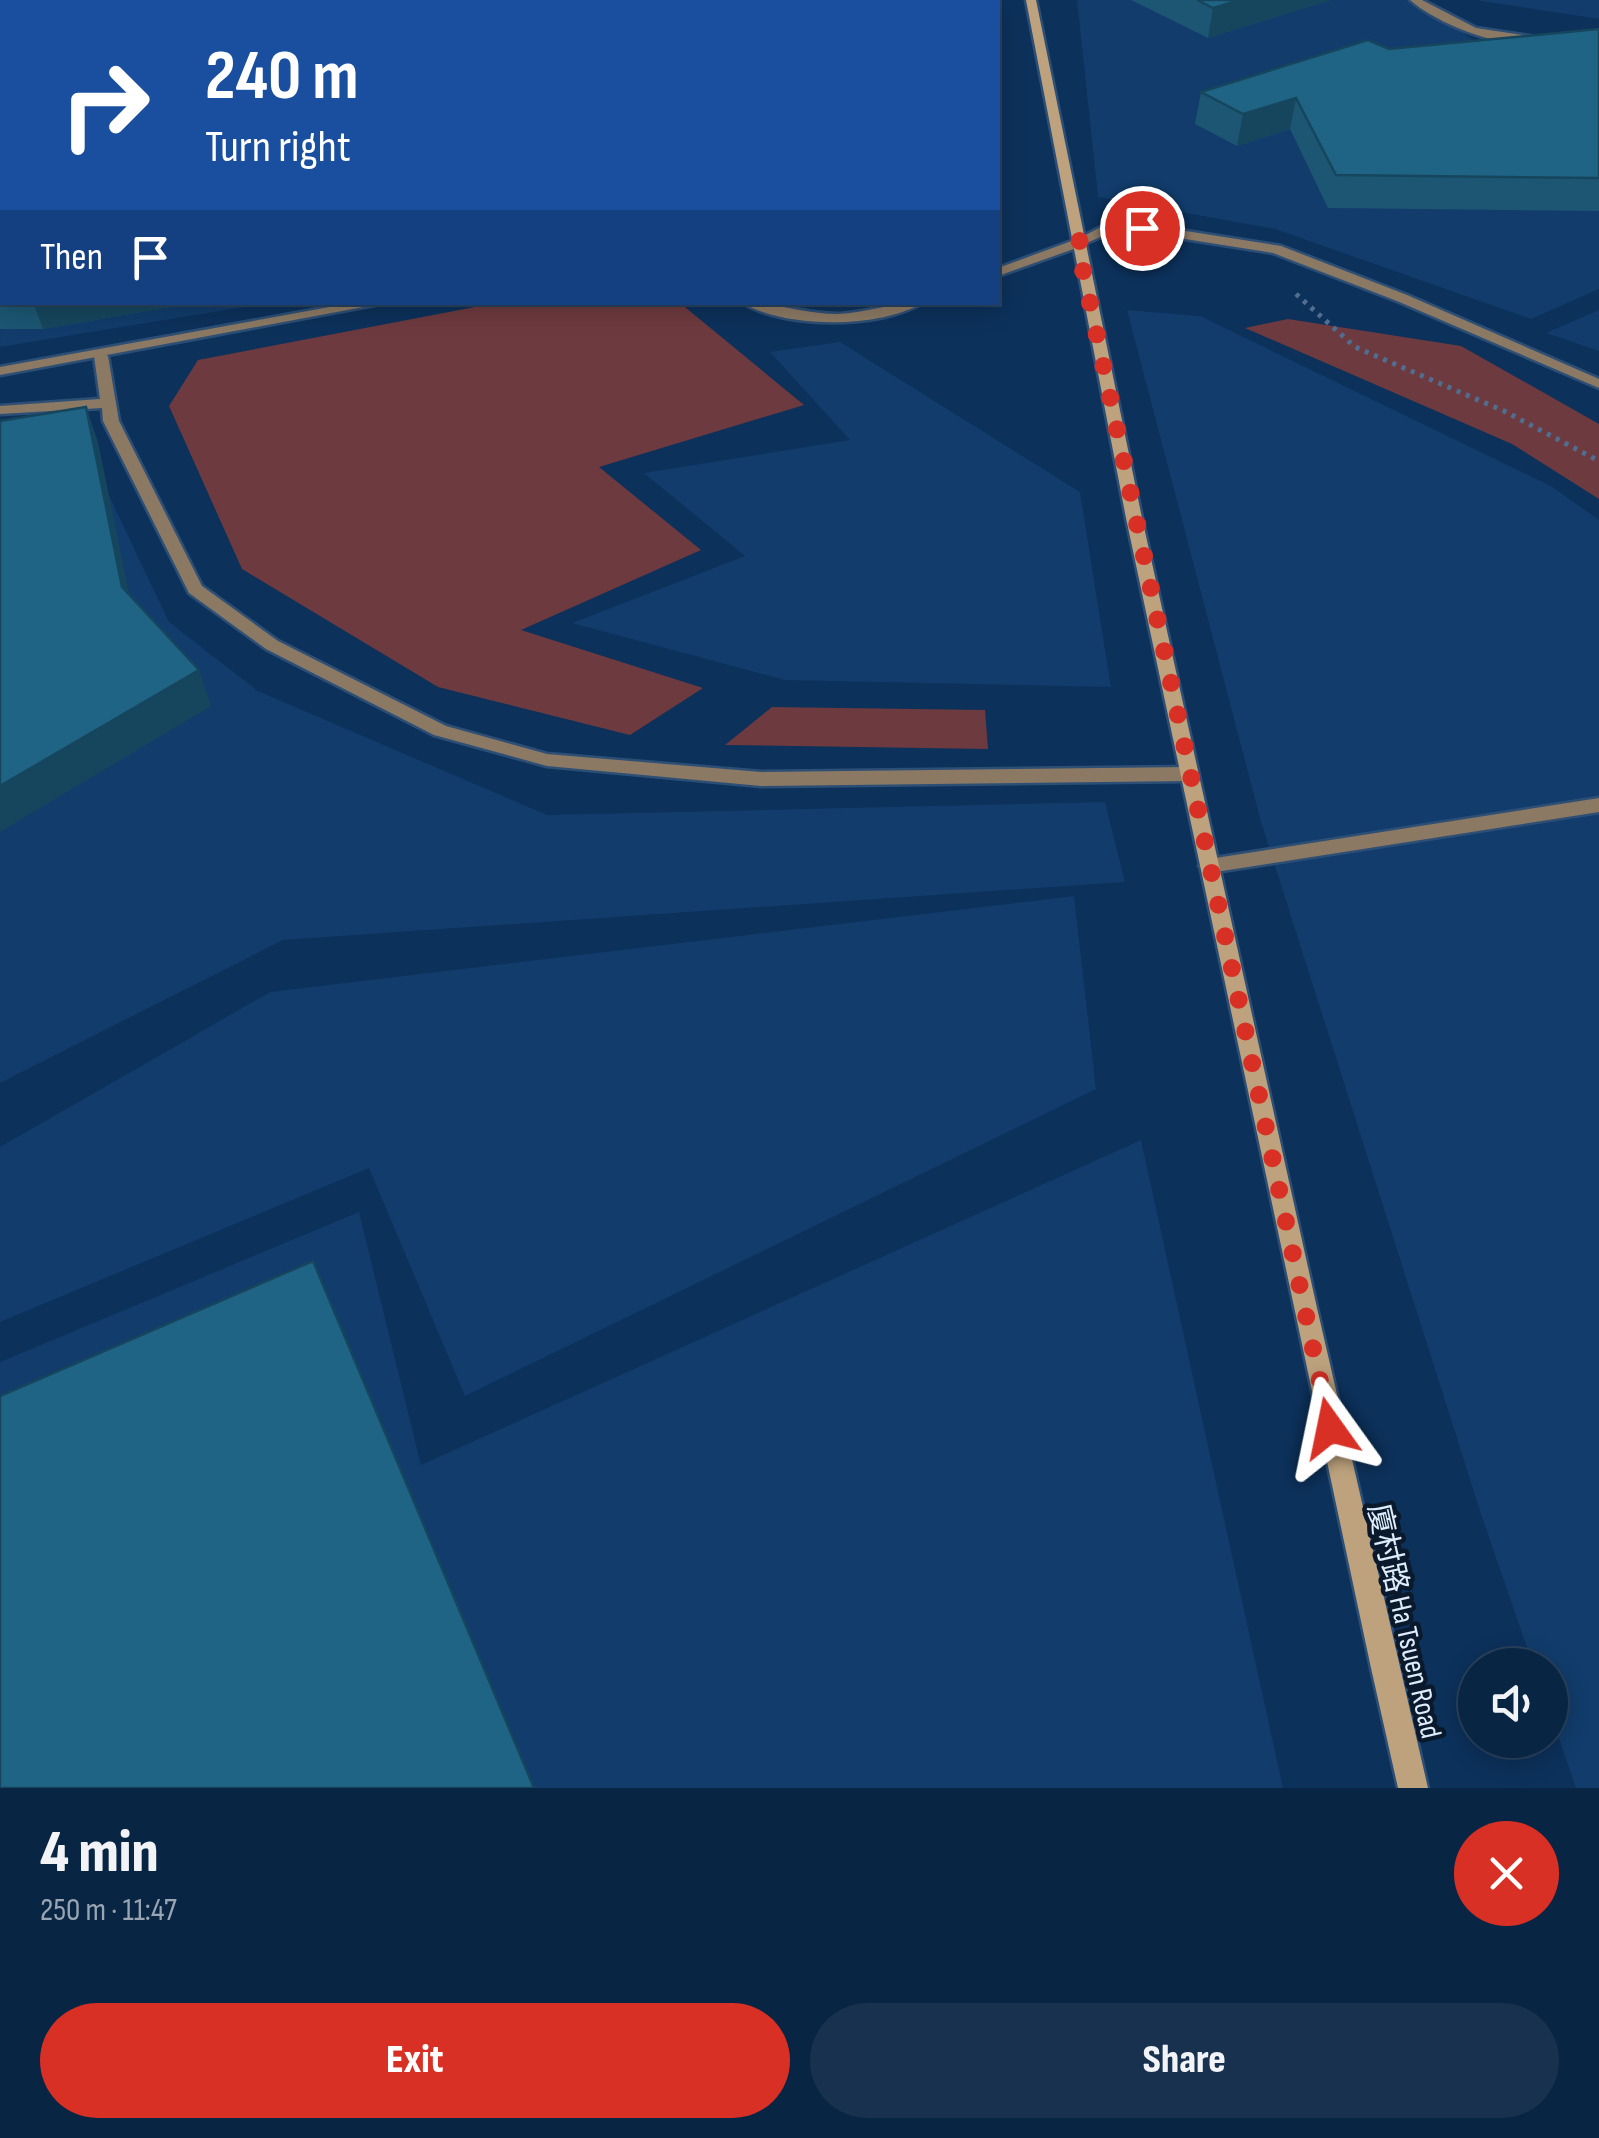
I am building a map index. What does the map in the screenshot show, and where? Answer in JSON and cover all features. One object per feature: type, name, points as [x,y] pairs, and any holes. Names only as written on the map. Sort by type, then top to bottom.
[{"type":"street","name":"廈村路 Ha Tsuen Road","points":[[1031,0],[1077,242],[1209,866],[1342,1484],[1413,1788]]},
{"type":"street","points":[[1415,0],[1446,22],[1476,31],[1524,40],[1553,37]]},
{"type":"street","points":[[1000,271],[1108,229],[1142,228],[1276,249],[1402,298],[1599,384]]},
{"type":"street","points":[[0,371],[101,356],[367,305]]},
{"type":"street","points":[[756,305],[790,318],[832,319],[868,317],[907,305]]},
{"type":"street","points":[[101,356],[111,421],[195,589],[272,645],[440,731],[547,760],[761,779],[1190,774]]},
{"type":"street","points":[[0,410],[108,404]]},
{"type":"street","points":[[1209,866],[1599,805]]},
{"type":"path","points":[[1285,285],[1356,347],[1504,410],[1599,461]]},
{"type":"shaded area","points":[[1077,0],[1411,0],[1491,51],[1599,51],[1599,289],[1531,319],[1275,229],[1098,197]]},
{"type":"shaded area","points":[[1599,0],[1599,19],[1481,1]]},
{"type":"shaded area","points":[[0,305],[256,305],[0,347]]},
{"type":"shaded area","points":[[485,305],[682,305],[804,405],[599,467],[701,550],[521,630],[703,688],[630,735],[438,687],[242,569],[169,406],[198,360]]},
{"type":"shaded area","points":[[1127,310],[1200,316],[1551,486],[1599,520],[1599,1788],[1576,1788],[1566,1758],[1568,1648],[1527,1648],[1261,822]]},
{"type":"shaded area","points":[[1599,310],[1599,351],[1546,333]]},
{"type":"shaded area","points":[[1288,319],[1461,346],[1599,424],[1599,499],[1512,444],[1245,328]]},
{"type":"shaded area","points":[[840,342],[1080,492],[1111,687],[785,680],[572,623],[745,556],[644,473],[850,440],[770,352]]},
{"type":"shaded area","points":[[78,430],[169,622],[258,691],[547,815],[1105,802],[1125,882],[283,940],[0,1083],[0,445]]},
{"type":"shaded area","points":[[772,707],[985,710],[988,749],[725,745]]},
{"type":"shaded area","points":[[1074,896],[1096,1089],[465,1396],[369,1168],[0,1322],[0,1147],[270,992]]},
{"type":"shaded area","points":[[1141,1140],[1283,1788],[0,1788],[0,1362],[359,1212],[421,1465]]},
{"type":"building","points":[[1197,0],[1240,0],[1213,8]]},
{"type":"building","points":[[1599,29],[1599,178],[1336,175],[1296,98],[1243,114],[1201,92],[1368,40],[1389,49]]},
{"type":"building","points":[[86,407],[122,587],[199,670],[0,786],[0,421]]},
{"type":"building","points":[[313,1261],[534,1788],[0,1788],[0,1396]]},
{"type":"route","points":[[1142,228],[1108,229],[1077,242],[1330,1428]]}]
